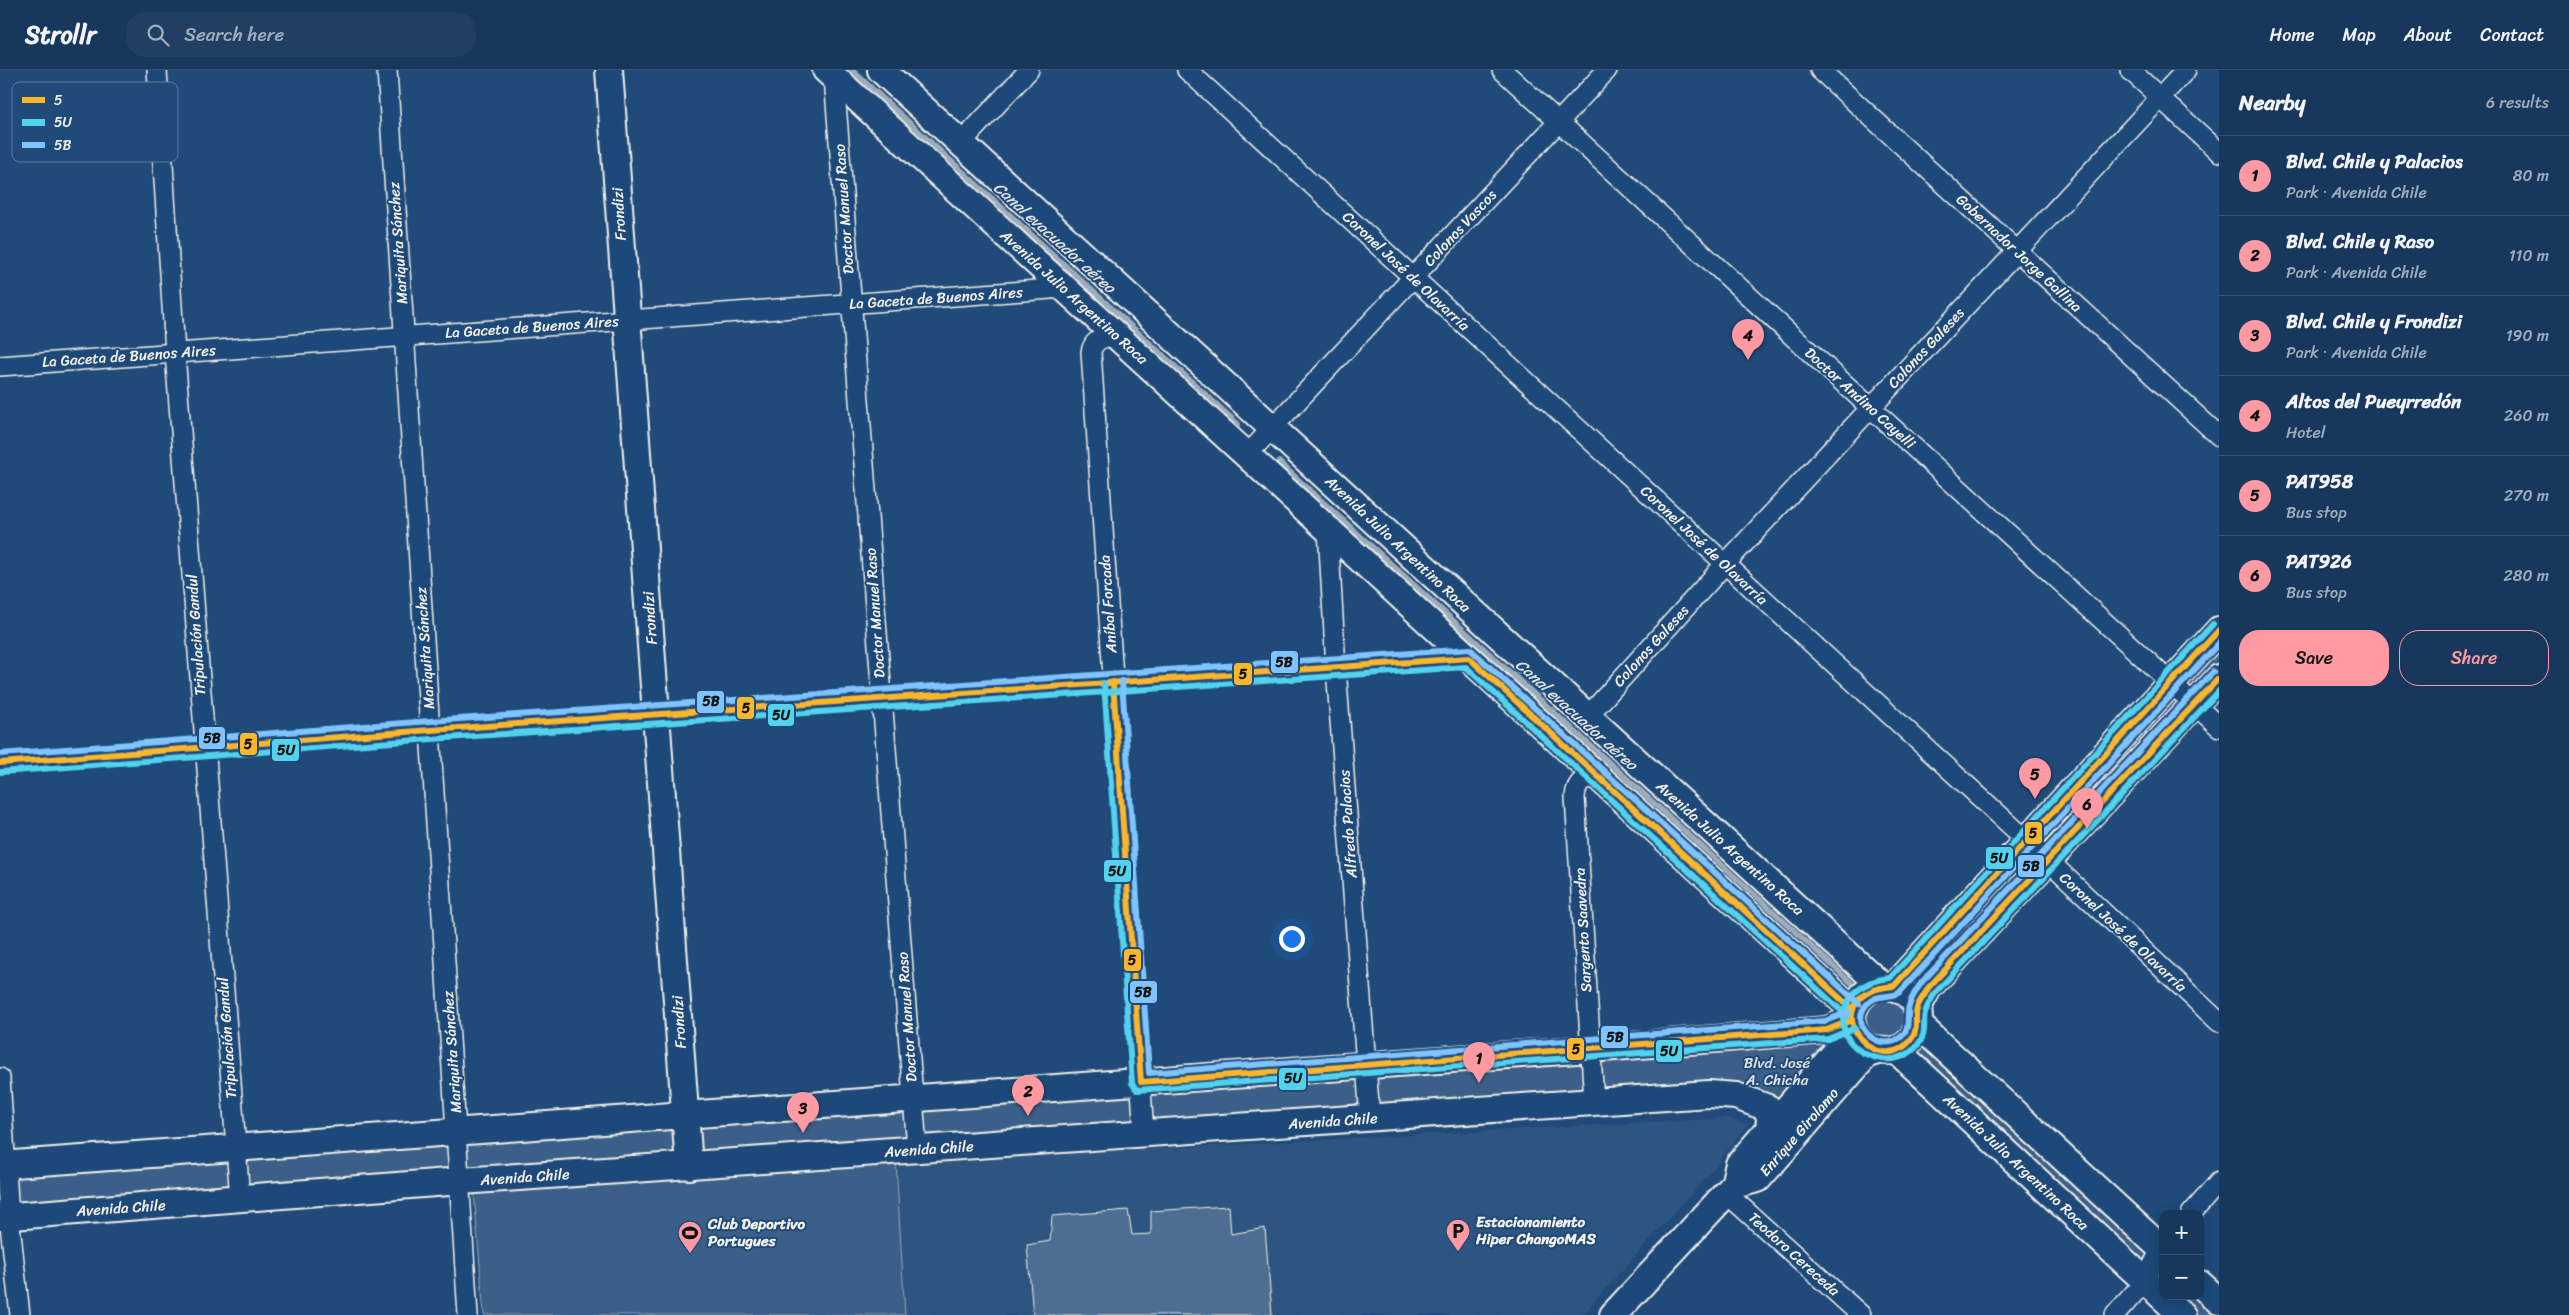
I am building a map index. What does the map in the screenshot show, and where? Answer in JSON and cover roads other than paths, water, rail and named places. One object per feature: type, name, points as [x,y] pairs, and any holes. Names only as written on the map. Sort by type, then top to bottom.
[{"type":"main road","name":"Frondizi","points":[[609,70],[689,1166]]},
{"type":"main road","name":"Avenida Julio Argentino Roca","points":[[881,70],[1587,717],[1887,986],[1908,994],[1918,1017],[2159,1245]]},
{"type":"main road","name":"Avenida Julio Argentino Roca","points":[[830,73],[1601,779],[1853,1020],[1860,1040],[1868,1047],[1887,1051],[2182,1315]]},
{"type":"main road","points":[[3,1165],[1827,1030],[1853,1020],[1863,994],[1887,986],[2027,841],[2219,630]]},
{"type":"main road","points":[[1887,1051],[1910,1040],[1928,988],[2219,678]]},
{"type":"main road","name":"Enrique Girolamo","points":[[1769,1129],[1853,1020]]},
{"type":"main road","name":"Enrique Girolamo","points":[[1730,1189],[1758,1179],[1866,1054],[1887,1051]]},
{"type":"main road","name":"Avenida Chile","points":[[5,1216],[461,1181],[1709,1094],[1736,1096],[1768,1108],[1769,1129]]},
{"type":"main road","points":[[1613,1315],[1730,1189],[1739,1164],[1769,1129]]},
{"type":"main road","points":[[2204,1288],[2219,1301]]},
{"type":"street","name":"Mariquita Sánchez","points":[[387,70],[461,1181],[468,1315]]},
{"type":"street","points":[[961,143],[1029,70]]},
{"type":"street","name":"Coronel José de Olavarría","points":[[1187,70],[2027,841],[2219,1022]]},
{"type":"street","name":"Doctor Andino Cayelli","points":[[1502,70],[2219,727]]},
{"type":"street","name":"Colonos Vascos","points":[[1247,455],[1607,70]]},
{"type":"street","name":"Gobernador Jorge Gallina","points":[[1820,70],[2219,436]]},
{"type":"street","points":[[2130,70],[2219,152]]},
{"type":"street","name":"Colonos Galeses","points":[[1587,717],[1725,564],[2186,70]]},
{"type":"street","name":"Doctor Manuel Raso","points":[[830,73],[851,304],[917,1149]]},
{"type":"street","name":"Tripulación Gandul","points":[[163,162],[204,748],[240,1199]]},
{"type":"street","name":"La Gaceta de Buenos Aires","points":[[0,366],[1065,288]]},
{"type":"street","name":"Aníbal Forcada","points":[[1122,340],[1114,337],[1102,338],[1093,345],[1091,352],[1144,1134]]},
{"type":"street","name":"Alfredo Palacios","points":[[1328,530],[1336,668],[1370,1118]]},
{"type":"street","points":[[0,763],[431,730],[1469,658]]},
{"type":"street","name":"Sargento Saavedra","points":[[1594,1102],[1575,797],[1578,785],[1582,780],[1592,777],[1601,779]]},
{"type":"street","points":[[0,1078],[5,1216],[20,1315]]},
{"type":"street","points":[[2194,1210],[2219,1182]]},
{"type":"street","name":"Teodoro Cereceda","points":[[1730,1189],[1861,1315]]},
{"type":"street","points":[[2115,1315],[2145,1281],[2159,1254]]},
{"type":"waterway","name":"Canal evacuador aéreo","points":[[852,70],[1238,424]]},
{"type":"waterway","name":"Canal evacuador aéreo","points":[[1279,462],[1856,987]]},
{"type":"place","name":"Altos del Pueyrredón","points":[[1748,360]]},
{"type":"place","name":"PAT958","points":[[2035,799]]},
{"type":"place","name":"PAT926","points":[[2087,829]]},
{"type":"place","name":"Blvd. Chile y Palacios","points":[[1479,1083]]},
{"type":"place","name":"Blvd. Chile y Raso","points":[[1028,1116]]},
{"type":"place","name":"Blvd. Chile y Frondizi","points":[[803,1133]]},
{"type":"place","name":"Estacionamiento Hiper ChangoMAS","points":[[1458,1252]]},
{"type":"place","name":"Club Deportivo Portugues","points":[[690,1254]]},
{"type":"park label","name":"Blvd. José A. Chicha","points":[[1777,1072]]}]
